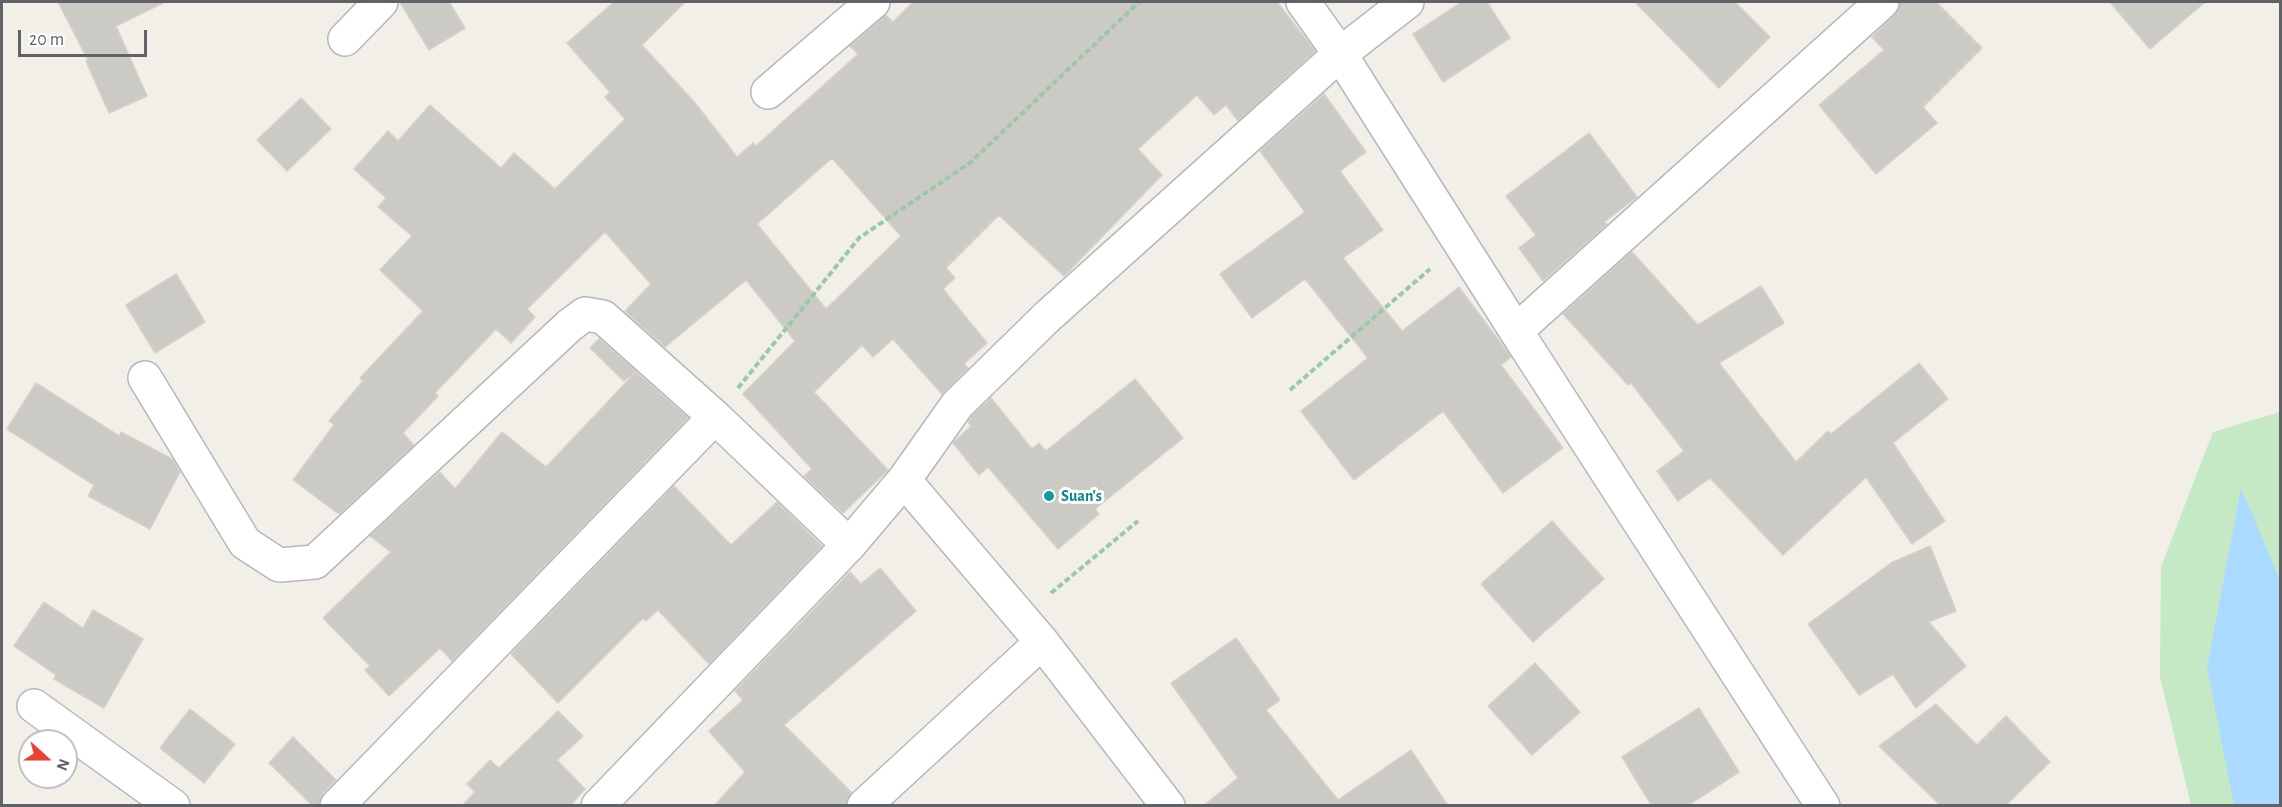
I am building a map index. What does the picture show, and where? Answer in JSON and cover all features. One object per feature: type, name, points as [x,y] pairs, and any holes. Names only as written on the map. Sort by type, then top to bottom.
[{"type":"street","points":[[345,39],[381,2]]},
{"type":"street","points":[[768,92],[873,2]]},
{"type":"street","points":[[1303,2],[1340,54],[1823,806]]},
{"type":"street","points":[[598,806],[849,545],[904,480],[957,405],[1047,317],[1340,54],[1407,2]]},
{"type":"street","points":[[1516,331],[1882,2]]},
{"type":"street","points":[[145,378],[245,543],[279,565],[315,562],[570,325],[585,314],[603,316],[715,417],[849,545]]},
{"type":"street","points":[[337,806],[715,417]]},
{"type":"street","points":[[904,480],[1032,630],[1168,806]]},
{"type":"street","points":[[864,806],[1032,630]]},
{"type":"street","points":[[34,706],[173,806]]},
{"type":"path","points":[[715,417],[859,238],[971,162],[1139,2]]},
{"type":"path","points":[[1290,390],[1460,243]]},
{"type":"path","points":[[1032,630],[1138,521]]},
{"type":"green space","points":[[2280,412],[2280,805],[2191,805],[2160,677],[2161,567],[2213,432]]},
{"type":"water","points":[[2241,488],[2280,580],[2280,805],[2234,805],[2207,668]]},
{"type":"building","points":[[58,2],[165,2],[116,26],[147,96],[109,113],[86,61],[88,60]]},
{"type":"building","points":[[400,2],[449,2],[465,28],[429,50]]},
{"type":"building","points":[[614,2],[685,2],[642,45],[696,104],[737,157],[753,143],[756,146],[858,54],[850,46],[886,15],[893,22],[913,2],[1277,2],[1315,51],[1238,121],[1226,105],[1214,115],[1197,95],[1138,149],[1162,175],[1064,276],[999,215],[946,268],[955,278],[943,289],[987,343],[964,364],[968,368],[942,394],[893,339],[873,357],[862,345],[814,392],[888,470],[843,513],[804,476],[812,469],[743,394],[795,341],[746,280],[665,347],[625,311],[651,284],[605,232],[527,309],[535,317],[511,343],[496,329],[435,393],[438,396],[403,433],[414,445],[339,514],[293,480],[334,425],[329,421],[363,381],[360,378],[423,311],[380,270],[412,236],[378,207],[386,198],[354,169],[388,131],[398,141],[430,105],[501,168],[514,153],[555,189],[625,119],[605,97],[610,92],[567,43]],"holes":[[[832,158],[901,236],[826,309],[757,224]]]},
{"type":"building","points":[[1462,2],[1487,2],[1510,38],[1443,82],[1413,34]]},
{"type":"building","points":[[1635,2],[1735,2],[1770,37],[1719,88]]},
{"type":"building","points":[[1900,2],[1936,2],[1982,48],[1923,107],[1937,123],[1876,174],[1819,105],[1884,50],[1872,37],[1895,15]]},
{"type":"building","points":[[2110,2],[2205,2],[2150,49]]},
{"type":"building","points":[[1324,94],[1366,152],[1340,171],[1383,230],[1343,258],[1402,331],[1459,287],[1511,357],[1501,365],[1563,448],[1503,493],[1443,411],[1354,480],[1301,411],[1368,358],[1305,279],[1252,318],[1220,274],[1305,212],[1260,151]]},
{"type":"building","points":[[301,98],[331,129],[287,171],[257,140]]},
{"type":"building","points":[[1589,133],[1637,197],[1604,222],[1607,224],[1543,281],[1519,248],[1536,235],[1506,196]]},
{"type":"building","points":[[1632,252],[1698,325],[1761,286],[1784,323],[1719,363],[1796,462],[1828,431],[1831,434],[1919,363],[1948,399],[1893,443],[1945,521],[1912,544],[1866,477],[1783,555],[1710,478],[1678,501],[1657,471],[1684,451],[1631,383],[1628,385],[1563,314]]},
{"type":"building","points":[[176,274],[205,322],[155,353],[126,305]]},
{"type":"building","points":[[599,339],[636,371],[624,381],[590,348]]},
{"type":"building","points":[[636,372],[688,418],[452,661],[440,648],[389,696],[365,670],[370,666],[323,618],[391,552],[370,536],[440,472],[455,489],[502,432],[546,467]]},
{"type":"building","points":[[1135,379],[1183,438],[1095,509],[1099,514],[1058,549],[988,467],[979,475],[953,443],[971,426],[968,422],[971,417],[991,398],[1032,449],[1039,443],[1046,451]]},
{"type":"building","points":[[36,383],[119,436],[121,432],[172,459],[180,472],[150,529],[88,496],[94,485],[7,429]]},
{"type":"building","points":[[674,486],[731,545],[777,502],[822,546],[709,664],[658,610],[646,621],[643,618],[558,703],[511,654]]},
{"type":"building","points":[[1552,521],[1604,579],[1533,642],[1481,584]]},
{"type":"building","points":[[1930,546],[1956,611],[1929,622],[1966,666],[1916,708],[1893,674],[1859,695],[1808,624],[1891,563]]},
{"type":"building","points":[[880,568],[916,611],[784,725],[851,792],[846,806],[714,806],[745,772],[709,731],[743,700],[735,691],[850,572],[861,584]]},
{"type":"building","points":[[44,602],[83,628],[93,610],[143,639],[104,708],[54,679],[56,675],[14,646]]},
{"type":"building","points":[[1236,638],[1280,700],[1266,710],[1338,800],[1411,750],[1448,806],[1203,806],[1238,778],[1171,683]]},
{"type":"building","points":[[1535,663],[1580,712],[1532,755],[1488,706]]},
{"type":"building","points":[[1936,704],[1977,745],[2006,716],[2050,762],[2005,806],[1941,806],[1879,746]]},
{"type":"building","points":[[1699,708],[1739,772],[1687,806],[1652,806],[1622,757]]},
{"type":"building","points":[[190,709],[235,744],[204,783],[160,748]]},
{"type":"building","points":[[558,711],[583,736],[557,760],[585,789],[570,806],[462,806],[475,792],[467,784],[490,760],[499,768]]},
{"type":"building","points":[[293,737],[336,780],[323,793],[319,806],[313,806],[269,763]]},
{"type":"place","name":"Suan's","points":[[1049,496]]}]
